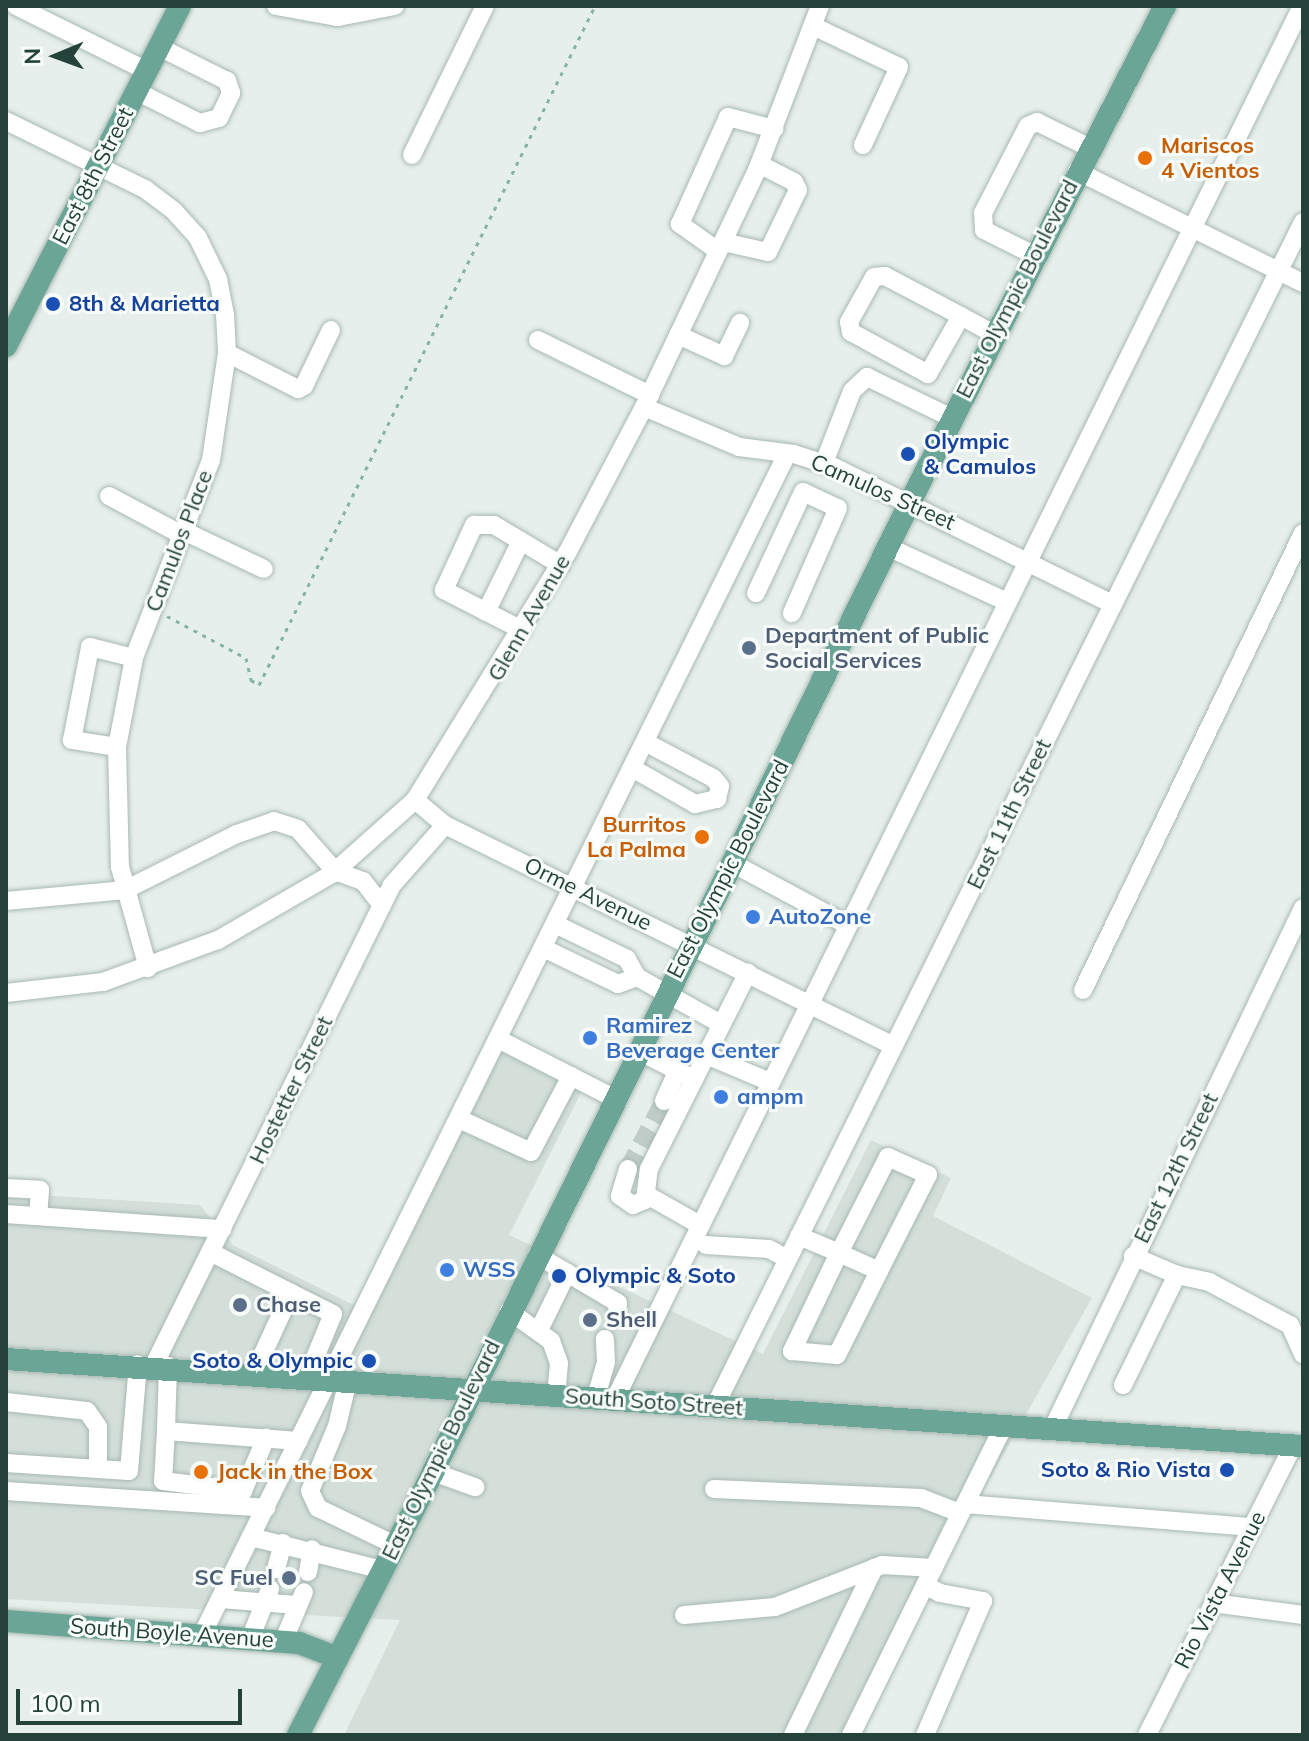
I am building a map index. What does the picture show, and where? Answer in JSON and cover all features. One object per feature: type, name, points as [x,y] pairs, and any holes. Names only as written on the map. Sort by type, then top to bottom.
[{"type":"main road","name":"East 8th Street","points":[[6,346],[180,6]]},
{"type":"main road","name":"East Olympic Boulevard","points":[[298,1735],[433,1472],[470,1389],[994,334],[1165,6]]},
{"type":"main road","name":"South Soto Street","points":[[6,1359],[153,1365],[1298,1446]]},
{"type":"main road","name":"South Boyle Avenue","points":[[6,1621],[283,1642],[336,1657]]},
{"type":"street","points":[[16,6],[142,81],[200,123],[219,118],[231,93],[227,81],[159,47]]},
{"type":"street","points":[[276,6],[370,13],[395,6]]},
{"type":"street","points":[[412,155],[485,6]]},
{"type":"street","name":"Glenn Avenue","points":[[6,993],[76,987],[148,968],[218,940],[335,871],[415,800],[561,565],[647,401],[759,164],[820,6]]},
{"type":"street","points":[[605,1398],[698,1224],[1302,6]]},
{"type":"street","points":[[813,26],[899,67],[863,145]]},
{"type":"street","points":[[759,164],[794,182],[798,190],[768,252],[721,246],[680,224],[728,117],[774,129]]},
{"type":"street","points":[[6,121],[98,165]]},
{"type":"street","points":[[1034,255],[984,230],[989,200],[1028,126],[1037,122],[1090,148]]},
{"type":"street","name":"Camulos Place","points":[[98,165],[145,189],[198,238],[218,279],[227,353],[211,460],[185,534],[134,658],[117,747],[116,816],[125,890],[148,968]]},
{"type":"street","points":[[1077,171],[1303,283]]},
{"type":"street","name":"East 11th Street","points":[[715,1406],[1303,222]]},
{"type":"street","points":[[961,316],[928,374],[851,332],[849,322],[874,277],[885,276],[961,316],[994,334]]},
{"type":"street","points":[[678,335],[724,356],[740,323]]},
{"type":"street","points":[[227,353],[298,389],[304,386],[331,330]]},
{"type":"street","name":"Camulos Street","points":[[538,340],[647,401],[739,447],[824,463],[910,502],[1113,604]]},
{"type":"street","points":[[824,463],[852,391],[867,377],[952,418]]},
{"type":"street","points":[[202,1635],[299,1441],[339,1379],[459,1119],[787,454]]},
{"type":"street","points":[[756,593],[803,492],[838,508],[792,613]]},
{"type":"street","points":[[109,496],[264,569]]},
{"type":"street","points":[[522,630],[448,594],[443,585],[478,522],[521,541],[561,565]]},
{"type":"street","points":[[751,526],[780,540]]},
{"type":"street","points":[[1083,990],[1303,533]]},
{"type":"street","points":[[486,612],[521,541]]},
{"type":"street","points":[[888,547],[1007,602]]},
{"type":"street","points":[[117,747],[72,740],[90,647],[134,658]]},
{"type":"street","points":[[632,768],[695,804],[717,799],[720,786],[713,778],[645,742]]},
{"type":"street","name":"Orme Avenue","points":[[415,800],[445,825],[894,1046]]},
{"type":"street","points":[[6,901],[125,890],[237,834],[274,821],[298,829],[335,871],[363,881],[382,905]]},
{"type":"street","name":"Hostetter Street","points":[[153,1365],[392,885],[445,825]]},
{"type":"street","points":[[732,863],[846,924]]},
{"type":"street","name":"East 12th Street","points":[[1052,1430],[1133,1256],[1303,908]]},
{"type":"street","points":[[555,924],[627,959],[637,977],[721,1024]]},
{"type":"street","points":[[543,948],[618,984],[637,977]]},
{"type":"street","points":[[647,1195],[649,1169],[673,1102],[686,1075],[706,1055],[748,972]]},
{"type":"street","points":[[498,1039],[614,1098]]},
{"type":"street","points":[[638,1051],[686,1075]]},
{"type":"street","points":[[706,1055],[768,1081]]},
{"type":"street","points":[[459,1119],[531,1152],[571,1076]]},
{"type":"street","points":[[888,1157],[928,1175],[879,1271],[837,1355],[792,1351],[888,1157]]},
{"type":"street","points":[[628,1169],[621,1183],[623,1200],[633,1205],[647,1195]]},
{"type":"street","points":[[6,1188],[40,1190],[38,1216]]},
{"type":"street","points":[[647,1195],[698,1224]]},
{"type":"street","points":[[6,1214],[222,1229]]},
{"type":"street","points":[[799,1236],[879,1271]]},
{"type":"street","points":[[706,1245],[769,1249],[788,1259]]},
{"type":"street","points":[[210,1252],[333,1314],[307,1377]]},
{"type":"street","points":[[537,1255],[618,1303],[617,1314]]},
{"type":"street","points":[[1133,1256],[1177,1275],[1209,1282],[1290,1325],[1303,1354]]},
{"type":"street","points":[[539,1330],[567,1273]]},
{"type":"street","points":[[1123,1385],[1177,1275]]},
{"type":"street","points":[[254,1373],[291,1293]]},
{"type":"street","points":[[509,1311],[539,1330],[559,1363],[556,1395]]},
{"type":"street","points":[[605,1339],[605,1398]]},
{"type":"street","points":[[153,1365],[166,1431],[163,1481],[240,1498],[266,1508]]},
{"type":"street","points":[[6,1463],[129,1471],[153,1365]]},
{"type":"street","points":[[339,1379],[337,1426],[310,1491],[318,1508],[395,1545]]},
{"type":"street","points":[[6,1402],[87,1411],[98,1427],[98,1469]]},
{"type":"street","points":[[851,1735],[1003,1427]]},
{"type":"street","points":[[166,1431],[299,1441]]},
{"type":"street","points":[[240,1498],[266,1438]]},
{"type":"street","name":"Rio Vista Avenue","points":[[1147,1735],[1252,1527],[1298,1446]]},
{"type":"street","points":[[119,1498],[121,1470]]},
{"type":"street","points":[[433,1472],[475,1487]]},
{"type":"street","points":[[714,1489],[921,1498],[963,1508],[1252,1527]]},
{"type":"street","points":[[6,1491],[119,1498],[240,1498]]},
{"type":"street","points":[[251,1537],[312,1549],[382,1570]]},
{"type":"street","points":[[276,1569],[283,1543]]},
{"type":"street","points":[[308,1572],[312,1549]]},
{"type":"street","points":[[684,1615],[775,1607],[874,1568],[934,1568]]},
{"type":"street","points":[[793,1735],[874,1568]]},
{"type":"street","points":[[925,1585],[940,1593],[983,1601],[925,1735]]},
{"type":"street","points":[[220,1599],[267,1596],[300,1598],[283,1642]]},
{"type":"street","points":[[250,1639],[267,1596]]},
{"type":"street","points":[[1213,1603],[1303,1615]]},
{"type":"path","points":[[153,609],[246,658],[251,680],[259,685],[595,6]]},
{"type":"shaded area","points":[[492,1040],[584,1087],[509,1235],[763,1354],[871,1140],[951,1178],[933,1216],[1092,1298],[844,1735],[344,1735],[400,1620],[6,1599],[6,1193],[200,1205],[233,1245],[370,1313]]},
{"type":"tunnel","points":[[628,1169],[664,1101]]},
{"type":"place","name":"Mariscos 4 Vientos","points":[[1145,158]]},
{"type":"place","name":"8th & Marietta","points":[[53,304]]},
{"type":"place","name":"Olympic & Camulos","points":[[908,454]]},
{"type":"place","name":"Department of Public Social Services","points":[[749,648]]},
{"type":"place","name":"Burritos La Palma","points":[[702,837]]},
{"type":"place","name":"AutoZone","points":[[753,917]]},
{"type":"place","name":"Ramirez Beverage Center","points":[[590,1038]]},
{"type":"place","name":"ampm","points":[[721,1097]]},
{"type":"place","name":"WSS","points":[[447,1270]]},
{"type":"place","name":"Olympic & Soto","points":[[559,1276]]},
{"type":"place","name":"Chase","points":[[240,1305]]},
{"type":"place","name":"Shell","points":[[590,1320]]},
{"type":"place","name":"Soto & Olympic","points":[[369,1361]]},
{"type":"place","name":"Soto & Rio Vista","points":[[1227,1470]]},
{"type":"place","name":"Jack in the Box","points":[[201,1472]]},
{"type":"place","name":"SC Fuel","points":[[289,1578]]}]
